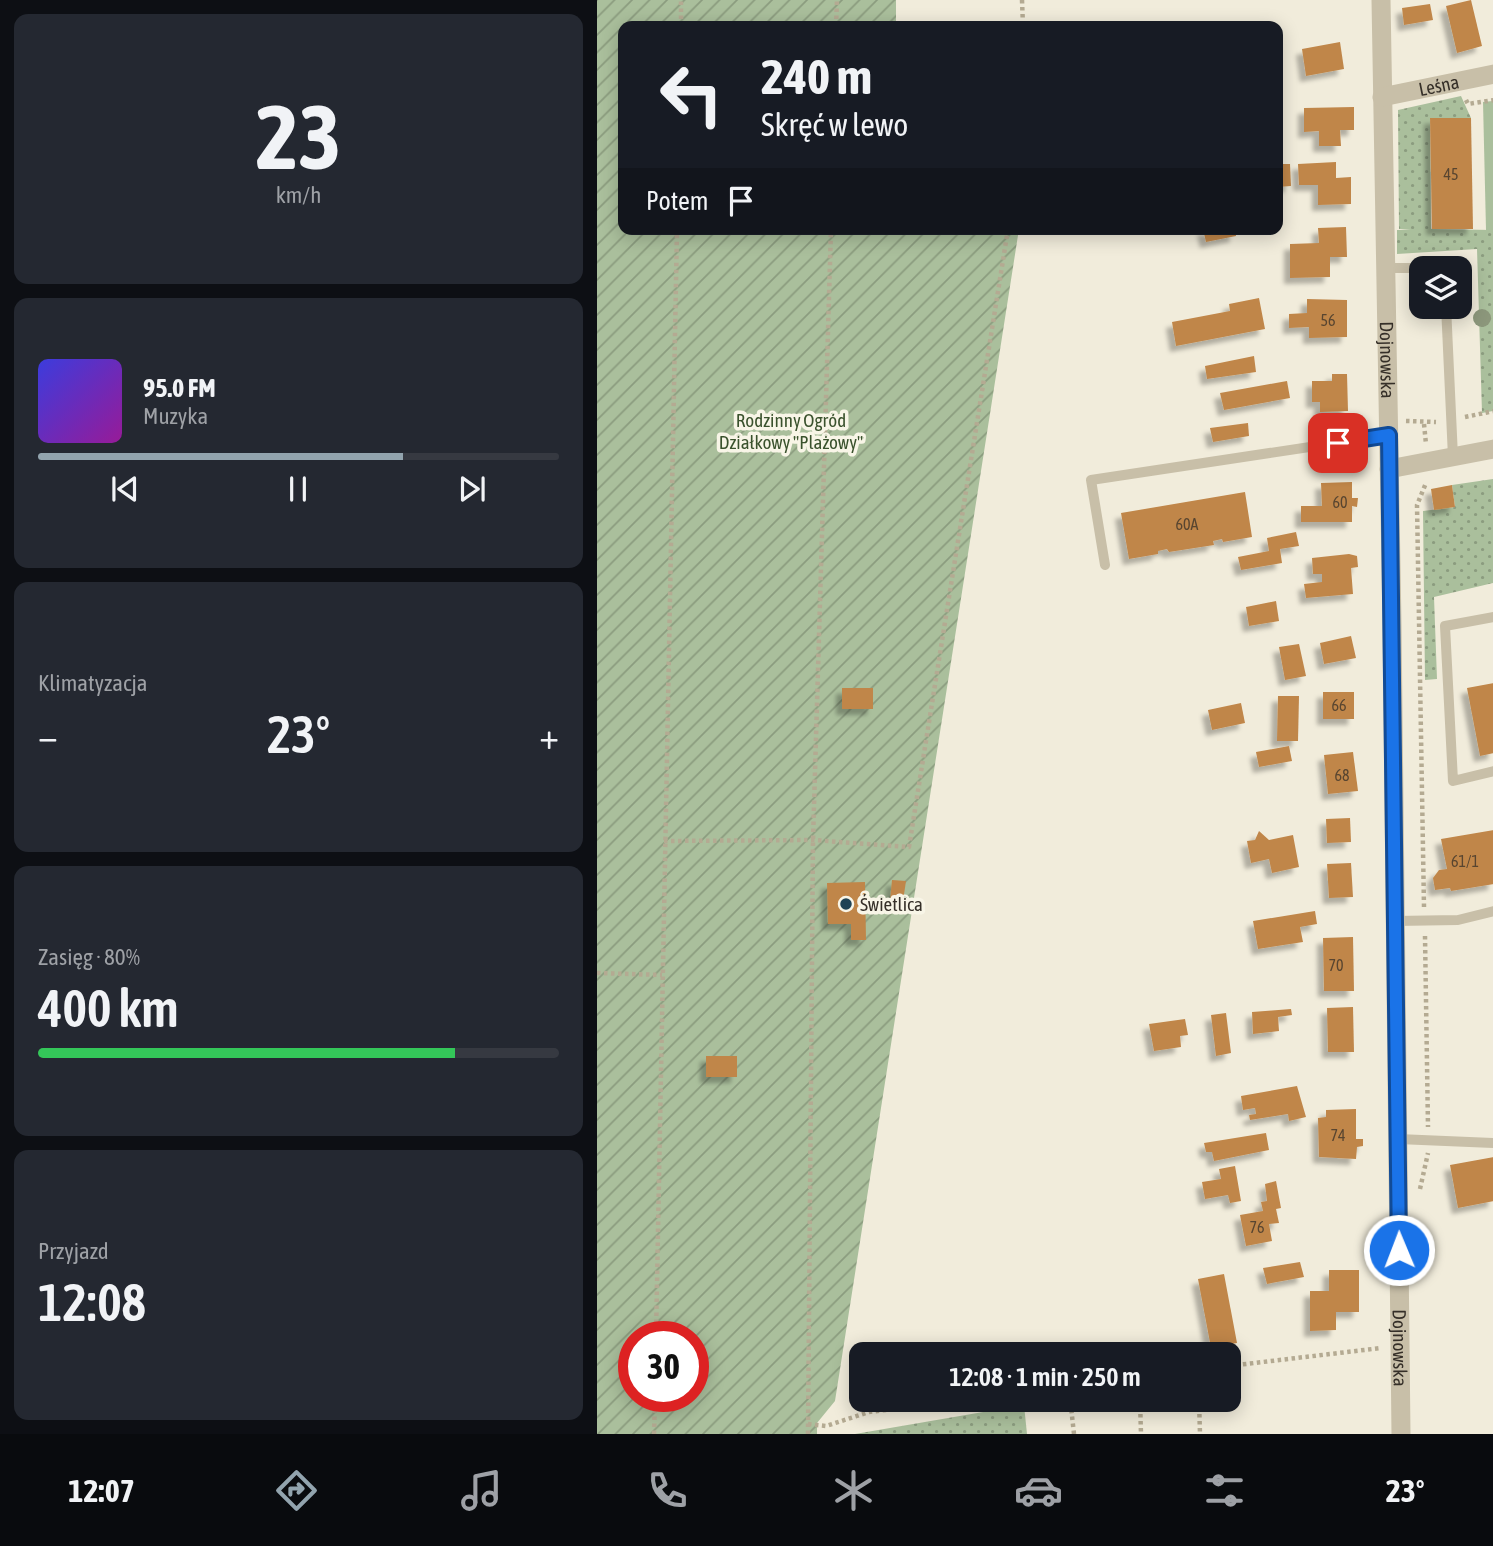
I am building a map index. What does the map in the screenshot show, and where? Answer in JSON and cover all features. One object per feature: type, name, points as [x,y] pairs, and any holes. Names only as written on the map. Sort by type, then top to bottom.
[{"type":"street","name":"Dojnowska","points":[[1381,0],[1401,1434]]},
{"type":"street","name":"Leśna","points":[[1382,97],[1493,74]]},
{"type":"street","points":[[1389,469],[1493,449]]},
{"type":"lane","points":[[1385,268],[1409,268]]},
{"type":"lane","points":[[1447,319],[1453,457]]},
{"type":"lane","points":[[1105,565],[1091,480],[1389,435]]},
{"type":"lane","points":[[1493,617],[1445,626],[1453,781],[1493,771]]},
{"type":"lane","points":[[1395,921],[1458,920],[1493,911]]},
{"type":"lane","points":[[1397,1139],[1493,1143]]},
{"type":"path","points":[[681,0],[681,21]]},
{"type":"path","points":[[836,21],[837,0]]},
{"type":"path","points":[[1022,0],[1023,21]]},
{"type":"path","points":[[656,1321],[677,235]]},
{"type":"path","points":[[808,1434],[813,840],[830,235]]},
{"type":"path","points":[[665,841],[813,840],[909,847],[1007,235]]},
{"type":"path","points":[[1424,908],[1417,505],[1428,479]]},
{"type":"path","points":[[1425,922],[1428,1132]]},
{"type":"path","points":[[597,973],[662,975]]},
{"type":"path","points":[[1418,1195],[1428,1160],[1428,1146]]},
{"type":"path","points":[[1241,1365],[1399,1346]]},
{"type":"path","points":[[654,1434],[655,1412]]},
{"type":"path","points":[[808,1424],[826,1426],[869,1412]]},
{"type":"path","points":[[1072,1412],[1074,1434]]},
{"type":"path","points":[[1140,1412],[1141,1434]]},
{"type":"path","points":[[1199,1412],[1200,1434]]},
{"type":"green space","name":"Rodzinny Ogród Działkowy \"Plażowy\"","points":[[597,0],[896,0],[896,21],[618,21],[618,235],[1018,235],[835,1401],[817,1423],[817,1434],[597,1434]]},
{"type":"green space","points":[[1461,96],[1471,118],[1430,119],[1431,229],[1493,230],[1493,411],[1482,413],[1477,249],[1397,254],[1397,230],[1411,230],[1399,229],[1398,110]]},
{"type":"green space","points":[[1494,101],[1493,230],[1486,230],[1483,102]]},
{"type":"green space","points":[[1493,479],[1493,583],[1434,597],[1437,679],[1425,680],[1423,511],[1455,507],[1452,485]]},
{"type":"green space","points":[[983,1412],[1025,1412],[1027,1434],[855,1434]]},
{"type":"building","points":[[1471,0],[1482,46],[1457,53],[1446,6]]},
{"type":"building","points":[[1430,4],[1433,20],[1404,25],[1402,8]]},
{"type":"building","points":[[1340,42],[1344,69],[1306,76],[1302,49]]},
{"type":"building","points":[[1354,107],[1354,130],[1340,130],[1341,146],[1319,146],[1319,131],[1304,132],[1304,108]]},
{"type":"building","points":[[1430,118],[1471,118],[1473,229],[1432,229]]},
{"type":"building","points":[[1336,162],[1336,178],[1351,177],[1351,204],[1318,205],[1318,185],[1299,185],[1298,164]]},
{"type":"building","points":[[1283,164],[1290,164],[1291,186],[1283,187]]},
{"type":"building","points":[[1346,227],[1347,257],[1330,257],[1330,277],[1290,278],[1290,244],[1319,243],[1318,228]]},
{"type":"building","points":[[1204,235],[1236,235],[1236,236],[1206,242]]},
{"type":"building","points":[[1259,298],[1265,329],[1176,346],[1172,322],[1230,311],[1229,304]]},
{"type":"building","points":[[1307,299],[1347,300],[1347,337],[1309,338],[1309,327],[1289,328],[1289,314],[1307,313]]},
{"type":"building","points":[[1254,356],[1256,372],[1207,379],[1205,366]]},
{"type":"building","points":[[1332,374],[1347,374],[1348,411],[1320,412],[1320,402],[1312,402],[1312,381],[1332,381]]},
{"type":"building","points":[[1287,381],[1290,398],[1224,410],[1220,393]]},
{"type":"building","points":[[1248,423],[1249,436],[1213,442],[1210,428]]},
{"type":"building","points":[[1352,482],[1352,498],[1358,498],[1357,507],[1352,506],[1352,522],[1301,522],[1301,506],[1322,506],[1321,483]]},
{"type":"building","points":[[1452,485],[1455,507],[1434,510],[1431,489]]},
{"type":"building","points":[[1245,492],[1252,537],[1223,542],[1222,539],[1213,541],[1214,545],[1169,552],[1167,549],[1158,551],[1158,554],[1129,559],[1121,513]]},
{"type":"building","points":[[1296,532],[1299,546],[1280,549],[1282,563],[1241,570],[1238,557],[1269,551],[1267,538]]},
{"type":"building","points":[[1349,554],[1357,556],[1358,567],[1351,568],[1353,594],[1306,598],[1304,584],[1322,582],[1322,574],[1313,574],[1312,558]]},
{"type":"building","points":[[1276,601],[1279,621],[1249,626],[1246,607]]},
{"type":"building","points":[[1351,636],[1356,658],[1324,664],[1320,643]]},
{"type":"building","points":[[1299,644],[1306,676],[1285,680],[1279,647]]},
{"type":"building","points":[[1494,683],[1494,753],[1480,756],[1467,688]]},
{"type":"building","points":[[842,688],[873,688],[873,709],[842,709]]},
{"type":"building","points":[[1323,692],[1354,692],[1354,719],[1323,719]]},
{"type":"building","points":[[1278,696],[1299,696],[1298,741],[1277,741]]},
{"type":"building","points":[[1241,703],[1245,723],[1212,730],[1208,710]]},
{"type":"building","points":[[1289,746],[1292,761],[1259,767],[1256,752]]},
{"type":"building","points":[[1353,752],[1358,791],[1328,794],[1324,755]]},
{"type":"building","points":[[1350,818],[1351,842],[1327,843],[1326,819]]},
{"type":"building","points":[[1494,830],[1494,884],[1451,891],[1450,888],[1435,890],[1433,878],[1439,870],[1447,869],[1441,839]]},
{"type":"building","points":[[1259,831],[1269,840],[1293,835],[1299,867],[1272,873],[1269,859],[1251,863],[1247,841],[1255,840]]},
{"type":"building","points":[[1351,863],[1353,897],[1329,898],[1327,864]]},
{"type":"building","points":[[892,880],[906,881],[903,901],[890,901]]},
{"type":"building","name":"Świetlica","points":[[865,882],[866,940],[851,940],[851,924],[828,924],[827,883]]},
{"type":"building","points":[[1315,911],[1317,924],[1300,927],[1303,942],[1258,949],[1253,921]]},
{"type":"building","points":[[1353,937],[1354,991],[1324,991],[1323,938]]},
{"type":"building","points":[[1353,1007],[1354,1052],[1328,1052],[1327,1008]]},
{"type":"building","points":[[1291,1009],[1292,1015],[1278,1017],[1279,1031],[1253,1034],[1252,1012]]},
{"type":"building","points":[[1226,1013],[1231,1053],[1216,1056],[1211,1015]]},
{"type":"building","points":[[1185,1019],[1188,1035],[1180,1036],[1181,1047],[1154,1051],[1149,1024]]},
{"type":"building","points":[[706,1056],[737,1056],[737,1077],[706,1077]]},
{"type":"building","points":[[1297,1086],[1306,1117],[1289,1121],[1288,1114],[1250,1120],[1249,1115],[1256,1114],[1255,1108],[1243,1110],[1241,1096]]},
{"type":"building","points":[[1356,1109],[1356,1139],[1363,1139],[1363,1146],[1357,1147],[1356,1159],[1319,1157],[1318,1118],[1326,1117],[1326,1110]]},
{"type":"building","points":[[1266,1133],[1269,1150],[1214,1161],[1212,1152],[1206,1152],[1204,1143]]},
{"type":"building","points":[[1494,1157],[1494,1201],[1458,1208],[1450,1165]]},
{"type":"building","points":[[1235,1166],[1241,1201],[1230,1203],[1228,1195],[1205,1199],[1202,1182],[1221,1179],[1219,1169]]},
{"type":"building","points":[[1276,1181],[1281,1208],[1276,1209],[1279,1223],[1269,1224],[1272,1241],[1246,1246],[1240,1215],[1263,1211],[1261,1202],[1267,1201],[1265,1184]]},
{"type":"building","points":[[1300,1262],[1304,1277],[1267,1284],[1263,1268]]},
{"type":"building","points":[[1329,1270],[1359,1270],[1359,1312],[1336,1312],[1336,1330],[1310,1331],[1310,1291],[1329,1291]]},
{"type":"building","points":[[1224,1274],[1237,1342],[1210,1342],[1198,1279]]},
{"type":"place","name":"Świetlica","points":[[846,904]]},
{"type":"route","points":[[1338,443],[1389,435],[1399,1250]]}]
